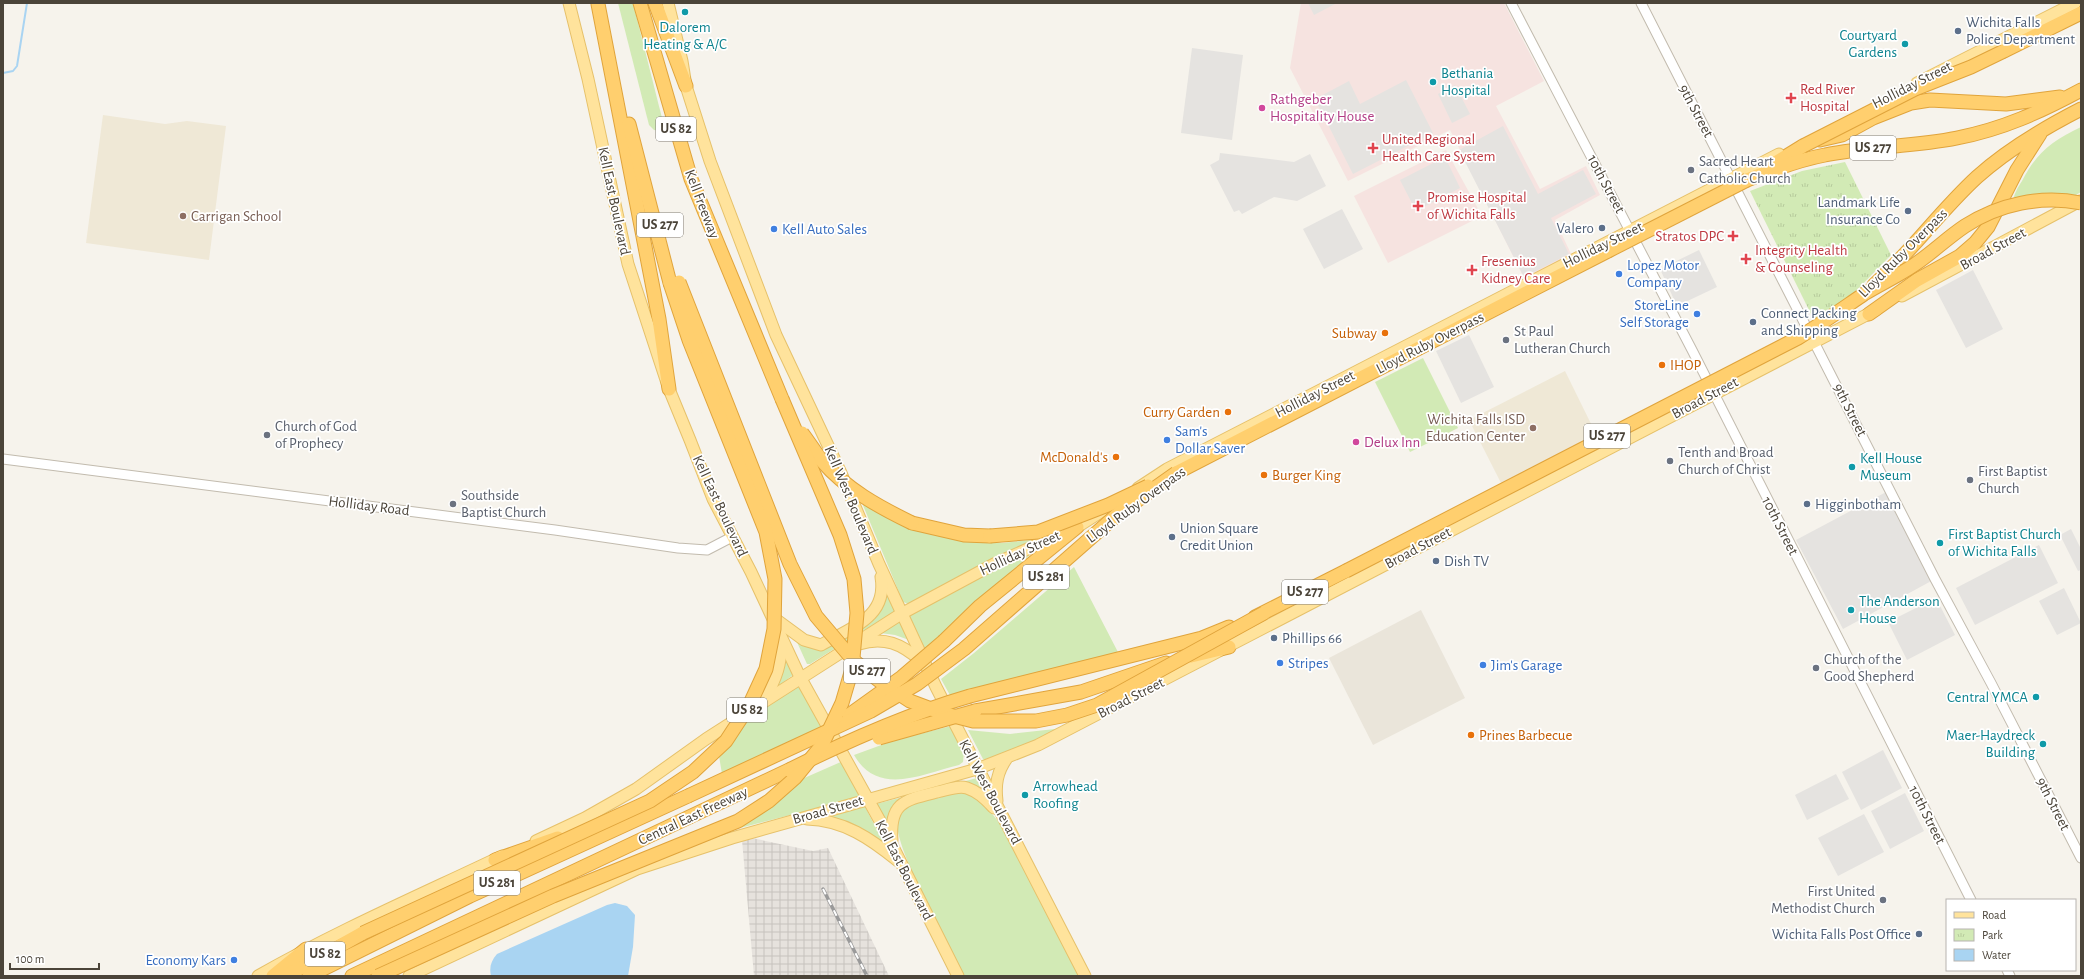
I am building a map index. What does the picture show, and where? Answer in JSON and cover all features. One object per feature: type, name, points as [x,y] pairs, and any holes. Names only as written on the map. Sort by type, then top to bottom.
[{"type":"highway","points":[[598,3],[659,318],[669,389]]},
{"type":"highway","name":"US 82","points":[[598,3],[641,169]]},
{"type":"highway","name":"Kell Freeway","points":[[640,3],[691,180],[720,253],[782,399]]},
{"type":"highway","points":[[655,3],[686,86]]},
{"type":"highway","points":[[1747,180],[1802,146],[1868,112],[1915,89],[1971,67],[2081,13]]},
{"type":"highway","points":[[1798,144],[1842,135],[1898,107],[1910,103],[1930,100],[1989,104],[2019,104],[2078,92]]},
{"type":"highway","name":"Lloyd Ruby Overpass","points":[[917,684],[964,649],[1118,514],[1176,473],[1747,180],[1774,169],[1824,155],[1958,138],[2002,127],[2024,119],[2078,92]]},
{"type":"highway","points":[[1869,314],[1917,280],[1960,256],[1975,243],[1988,227],[2017,170],[2043,129],[2081,109]]},
{"type":"highway","name":"Lloyd Ruby Overpass","points":[[1040,677],[1202,638],[1264,613],[1798,338],[1828,320],[1864,294],[1906,254],[1977,177],[2014,148],[2043,129]]},
{"type":"highway","name":"US 277","points":[[641,169],[674,283],[790,564],[816,616],[854,661],[881,682],[910,701],[942,713],[973,721],[1036,721],[1067,716],[1097,705],[1264,613]]},
{"type":"highway","points":[[1864,294],[1914,266],[1964,227],[1989,213],[2006,207],[2037,200],[2067,200],[2081,202]]},
{"type":"highway","name":"US 82","points":[[286,976],[363,933],[650,801],[693,772],[721,746],[726,741],[749,706],[767,663],[774,630],[775,579],[766,532],[689,340],[674,283]]},
{"type":"highway","name":"US 82","points":[[378,976],[553,896],[738,821],[769,801],[795,778],[822,745],[842,703],[852,668],[857,613],[854,579],[840,535],[782,399]]},
{"type":"highway","name":"US 277","points":[[782,399],[799,429],[822,461],[839,477],[866,498],[912,523],[964,535],[990,536],[1038,532],[1108,505],[1176,473]]},
{"type":"highway","points":[[800,744],[854,712],[902,677],[944,641],[992,596],[1077,527]]},
{"type":"highway","points":[[789,770],[881,737],[975,711],[1081,692],[1185,657],[1229,647]]},
{"type":"highway","name":"Central East Freeway","points":[[352,976],[562,879],[823,753],[933,707],[1040,677]]},
{"type":"highway","name":"Central East Freeway","points":[[309,976],[470,896],[871,712],[917,684]]},
{"type":"highway","points":[[495,860],[641,810],[685,797]]},
{"type":"highway","points":[[395,976],[457,936],[562,879]]},
{"type":"highway","points":[[273,976],[306,949]]},
{"type":"main road","name":"Kell East Boulevard","points":[[569,3],[588,79],[628,264],[669,389],[714,499],[772,616],[800,677],[868,798],[958,976]]},
{"type":"main road","name":"Kell West Boulevard","points":[[668,3],[682,61],[686,86],[710,161],[776,335],[841,473],[879,564],[925,664],[977,769],[1085,976]]},
{"type":"main road","name":"Holliday Street","points":[[495,860],[585,818],[636,790],[698,745],[800,677],[901,614],[994,564],[1077,527],[1167,469],[1732,180],[1798,144],[2039,20],[2076,3]]},
{"type":"main road","name":"Broad Street","points":[[732,838],[868,798],[977,769],[1051,739],[1814,341],[1953,271],[2081,202]]},
{"type":"main road","points":[[772,616],[804,640],[821,645],[866,619],[877,610],[883,588],[879,564]]},
{"type":"main road","points":[[764,701],[779,670],[781,661],[780,634]]},
{"type":"main road","points":[[847,648],[867,641],[893,643],[906,648],[925,664]]},
{"type":"main road","points":[[998,808],[996,789],[998,776],[1007,758]]},
{"type":"main road","points":[[893,846],[891,826],[893,817],[898,808],[908,799],[957,787],[966,787],[979,793],[1004,819]]},
{"type":"main road","points":[[799,819],[820,820],[854,830],[870,839],[901,864]]},
{"type":"main road","name":"Central East Freeway","points":[[409,976],[637,870],[732,838]]},
{"type":"main road","points":[[258,976],[306,949],[369,917],[495,860]]},
{"type":"street","name":"10th Street","points":[[1511,3],[1714,393],[1970,899]]},
{"type":"street","name":"9th Street","points":[[1642,3],[1935,579],[1991,683],[2081,858]]},
{"type":"street","name":"Holliday Road","points":[[3,459],[540,528],[678,548],[707,550],[732,537]]},
{"type":"shaded area","name":"United Regional Health Care System","points":[[1301,3],[1504,3],[1544,81],[1496,106],[1540,189],[1586,166],[1600,195],[1555,220],[1572,256],[1525,280],[1450,130],[1348,181],[1290,68]]},
{"type":"shaded area","points":[[1308,3],[1337,3],[1314,15]]},
{"type":"shaded area","points":[[1192,48],[1243,55],[1232,140],[1181,133]]},
{"type":"shaded area","points":[[1406,80],[1433,133],[1353,174],[1315,99],[1349,81],[1360,104]]},
{"type":"shaded area","points":[[1455,85],[1470,114],[1452,123],[1438,94]]},
{"type":"shaded area","points":[[103,115],[165,124],[187,121],[226,126],[209,260],[86,243]]},
{"type":"shaded area","points":[[1503,126],[1538,194],[1583,170],[1596,194],[1551,218],[1569,254],[1524,277],[1459,150]]},
{"type":"shaded area","name":"Promise Hospital of Wichita Falls","points":[[1446,150],[1482,216],[1388,263],[1354,196]]},
{"type":"shaded area","points":[[1220,153],[1294,162],[1310,154],[1326,186],[1297,201],[1274,197],[1242,214],[1239,210],[1234,212],[1210,165],[1219,160]]},
{"type":"shaded area","points":[[1445,157],[1460,188],[1416,211],[1400,180]]},
{"type":"shaded area","points":[[1342,209],[1363,249],[1324,269],[1303,229]]},
{"type":"shaded area","points":[[1699,250],[1717,287],[1677,306],[1660,269]]},
{"type":"shaded area","points":[[1973,270],[2003,329],[1966,348],[1936,290]]},
{"type":"shaded area","points":[[1469,335],[1494,387],[1461,403],[1436,351]]},
{"type":"shaded area","name":"Wichita Falls ISD Education Center","points":[[1565,371],[1597,436],[1502,485],[1469,420]]},
{"type":"shaded area","points":[[1888,491],[1935,579],[1843,629],[1796,540]]},
{"type":"shaded area","points":[[2071,529],[2081,549],[2081,570],[2078,571],[2060,535]]},
{"type":"shaded area","points":[[2039,545],[2058,583],[1975,625],[1956,588]]},
{"type":"shaded area","points":[[2064,588],[2081,623],[2057,635],[2039,601]]},
{"type":"shaded area","points":[[1936,598],[1955,635],[1907,660],[1888,622]]},
{"type":"shaded area","points":[[1421,610],[1465,698],[1373,745],[1329,658]]},
{"type":"shaded area","points":[[1883,750],[1902,788],[1861,810],[1842,772]]},
{"type":"shaded area","points":[[1836,774],[1849,799],[1807,820],[1795,795]]},
{"type":"shaded area","points":[[1905,793],[1924,831],[1890,849],[1871,811]]},
{"type":"shaded area","points":[[1864,814],[1884,852],[1838,876],[1818,838]]},
{"type":"shaded area","points":[[752,838],[813,851],[828,848],[889,976],[754,976],[742,840]]},
{"type":"green space","points":[[618,3],[633,3],[663,122],[661,131],[654,130],[649,125]]},
{"type":"green space","points":[[2081,127],[2081,192],[2069,199],[2013,201],[2015,193],[2033,162],[2046,148],[2062,137]]},
{"type":"green space","points":[[1845,162],[1891,255],[1849,298],[1814,320],[1750,191],[1802,171]]},
{"type":"green space","points":[[1423,358],[1458,428],[1410,452],[1375,382]]},
{"type":"green space","points":[[860,498],[968,541],[1002,543],[1046,538],[909,604],[903,602]]},
{"type":"green space","points":[[1034,551],[945,637],[925,649],[909,615],[974,579]]},
{"type":"green space","points":[[1074,567],[1120,656],[951,697],[941,679],[974,653]]},
{"type":"green space","points":[[885,590],[896,610],[895,611],[810,664],[807,664],[796,640],[806,645],[873,618]]},
{"type":"green space","points":[[900,619],[909,640],[895,635],[880,633]]},
{"type":"green space","points":[[784,656],[794,674],[779,686],[777,683]]},
{"type":"green space","points":[[799,684],[824,726],[722,774],[719,756],[728,747],[750,717]]},
{"type":"green space","points":[[951,726],[964,752],[963,762],[959,765],[916,777],[888,779],[875,776],[864,768],[854,755],[895,740]]},
{"type":"green space","points":[[1064,728],[987,761],[983,759],[968,730],[1010,734]]},
{"type":"green space","points":[[843,761],[859,794],[857,798],[740,828],[737,827],[802,779]]},
{"type":"green space","points":[[977,778],[984,791],[911,796],[890,829],[876,804]]},
{"type":"green space","points":[[958,790],[980,799],[1011,837],[1082,976],[964,976],[922,895],[902,847],[897,828],[898,816],[908,805],[925,798]]},
{"type":"green space","points":[[864,805],[884,845],[848,822],[823,815]]},
{"type":"water","points":[[615,903],[627,906],[635,915],[633,947],[628,976],[491,976],[491,964],[497,954],[607,905]]},
{"type":"waterway","points":[[3,73],[13,71],[17,66],[27,3]]},
{"type":"railway","points":[[823,889],[867,976]]},
{"type":"place","name":"Dalorem Heating & A/C","points":[[685,12]]},
{"type":"place","name":"Wichita Falls Police Department","points":[[1958,31]]},
{"type":"place","name":"Courtyard Gardens","points":[[1905,44]]},
{"type":"place","name":"Bethania Hospital","points":[[1433,82]]},
{"type":"place","name":"Red River Hospital","points":[[1791,98]]},
{"type":"place","name":"Rathgeber Hospitality House","points":[[1262,108]]},
{"type":"place","name":"United Regional Health Care System","points":[[1373,148]]},
{"type":"place","name":"Sacred Heart Catholic Church","points":[[1691,170]]},
{"type":"place","name":"Promise Hospital of Wichita Falls","points":[[1418,206]]},
{"type":"place","name":"Landmark Life Insurance Co","points":[[1908,211]]},
{"type":"place","name":"Carrigan School","points":[[183,216]]},
{"type":"place","name":"Valero","points":[[1602,228]]},
{"type":"place","name":"Kell Auto Sales","points":[[774,229]]},
{"type":"place","name":"Stratos DPC","points":[[1733,236]]},
{"type":"place","name":"Integrity Health & Counseling","points":[[1746,259]]},
{"type":"place","name":"Fresenius Kidney Care","points":[[1472,270]]},
{"type":"place","name":"Lopez Motor Company","points":[[1619,274]]},
{"type":"place","name":"StoreLine Self Storage","points":[[1697,314]]},
{"type":"place","name":"Connect Packing and Shipping","points":[[1753,322]]},
{"type":"place","name":"Subway","points":[[1385,333]]},
{"type":"place","name":"St Paul Lutheran Church","points":[[1506,340]]},
{"type":"place","name":"IHOP","points":[[1662,365]]},
{"type":"place","name":"Curry Garden","points":[[1228,412]]},
{"type":"place","name":"Wichita Falls ISD Education Center","points":[[1533,428]]},
{"type":"place","name":"Church of God of Prophecy","points":[[267,435]]},
{"type":"place","name":"Sam's Dollar Saver","points":[[1167,440]]},
{"type":"place","name":"Delux Inn","points":[[1356,442]]},
{"type":"place","name":"McDonald's","points":[[1116,457]]},
{"type":"place","name":"Tenth and Broad Church of Christ","points":[[1670,461]]},
{"type":"place","name":"Kell House Museum","points":[[1852,467]]},
{"type":"place","name":"Burger King","points":[[1264,475]]},
{"type":"place","name":"First Baptist Church","points":[[1970,480]]},
{"type":"place","name":"Southside Baptist Church","points":[[453,504]]},
{"type":"place","name":"Higginbotham","points":[[1807,504]]},
{"type":"place","name":"Union Square Credit Union","points":[[1172,537]]},
{"type":"place","name":"First Baptist Church of Wichita Falls","points":[[1940,543]]},
{"type":"place","name":"Dish TV","points":[[1436,561]]},
{"type":"place","name":"The Anderson House","points":[[1851,610]]},
{"type":"place","name":"Phillips 66","points":[[1274,638]]},
{"type":"place","name":"Stripes","points":[[1280,663]]},
{"type":"place","name":"Jim's Garage","points":[[1483,665]]},
{"type":"place","name":"Church of the Good Shepherd","points":[[1816,668]]},
{"type":"place","name":"Central YMCA","points":[[2036,697]]},
{"type":"place","name":"Prines Barbecue","points":[[1471,735]]},
{"type":"place","name":"Maer-Haydreck Building","points":[[2043,744]]},
{"type":"place","name":"Arrowhead Roofing","points":[[1025,795]]},
{"type":"place","name":"First United Methodist Church","points":[[1883,900]]},
{"type":"place","name":"Wichita Falls Post Office","points":[[1919,934]]},
{"type":"place","name":"Economy Kars","points":[[234,960]]}]
